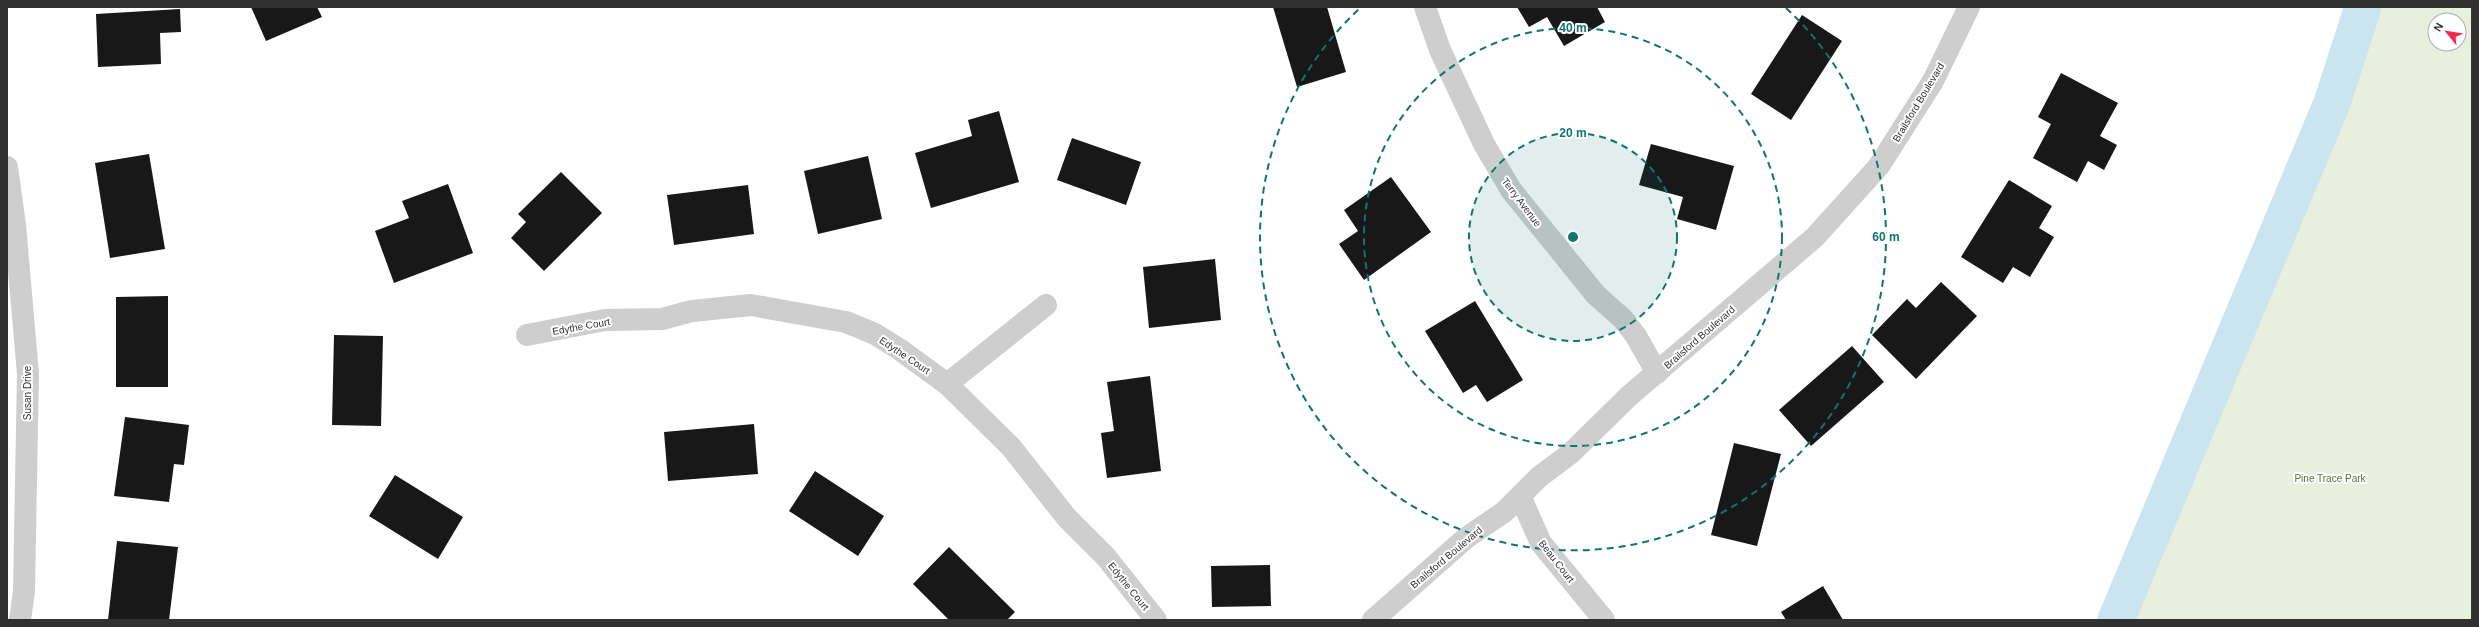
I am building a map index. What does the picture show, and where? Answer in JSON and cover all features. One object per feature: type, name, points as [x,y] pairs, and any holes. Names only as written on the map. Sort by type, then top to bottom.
[{"type":"street","name":"Terry Avenue","points":[[1425,7],[1440,50],[1477,130],[1511,190],[1596,295],[1631,330],[1657,374]]},
{"type":"street","name":"Brailsford Boulevard","points":[[1373,620],[1466,538],[1504,512],[1539,477],[1571,453],[1629,396],[1657,374],[1815,237],[1879,166],[1933,81],[1969,7]]},
{"type":"street","name":"Susan Drive","points":[[7,167],[15,225],[28,374],[24,590],[20,620]]},
{"type":"street","name":"Edythe Court","points":[[527,335],[605,320],[662,319],[692,311],[751,305],[846,322],[875,334],[899,349],[947,384],[1011,447],[1067,518],[1106,557],[1156,620]]},
{"type":"street","points":[[947,384],[1046,305]]},
{"type":"street","name":"Beau Court","points":[[1520,496],[1541,543],[1604,620]]},
{"type":"green space","name":"Pine Trace Park","points":[[2363,7],[2472,7],[2472,620],[2116,620],[2332,103]]},
{"type":"building","points":[[251,7],[317,7],[322,17],[266,41]]},
{"type":"building","points":[[1273,7],[1327,7],[1346,72],[1297,87]]},
{"type":"building","points":[[1517,7],[1597,7],[1605,22],[1564,46],[1547,17],[1529,27]]},
{"type":"building","points":[[180,9],[181,32],[160,33],[161,64],[98,67],[96,14]]},
{"type":"building","points":[[1802,15],[1842,41],[1791,120],[1751,94]]},
{"type":"building","points":[[2061,73],[2118,103],[2100,136],[2117,145],[2104,170],[2088,161],[2077,182],[2033,158],[2051,124],[2038,117]]},
{"type":"building","points":[[999,111],[1019,182],[931,208],[915,153],[972,136],[968,120]]},
{"type":"building","points":[[1072,138],[1141,162],[1126,205],[1057,180]]},
{"type":"building","points":[[1651,144],[1734,166],[1716,230],[1677,219],[1683,197],[1639,185]]},
{"type":"building","points":[[149,154],[165,249],[110,258],[95,163]]},
{"type":"building","points":[[868,156],[882,219],[818,234],[804,171]]},
{"type":"building","points":[[561,172],[602,213],[544,271],[511,238],[526,222],[518,214]]},
{"type":"building","points":[[1391,177],[1431,232],[1364,280],[1339,244],[1358,231],[1344,210]]},
{"type":"building","points":[[2009,180],[2052,206],[2039,228],[2054,237],[2030,277],[2013,267],[2003,283],[1961,257]]},
{"type":"building","points":[[448,184],[473,253],[394,283],[375,231],[409,218],[402,201]]},
{"type":"building","points":[[748,185],[754,234],[674,245],[667,195]]},
{"type":"building","points":[[1215,259],[1221,320],[1149,328],[1143,267]]},
{"type":"building","points":[[1941,282],[1977,316],[1916,379],[1872,335],[1907,299],[1916,308]]},
{"type":"building","points":[[168,296],[168,387],[116,387],[116,297]]},
{"type":"building","points":[[1475,301],[1523,380],[1487,402],[1476,385],[1463,393],[1425,331]]},
{"type":"building","points":[[334,335],[383,336],[381,426],[332,425]]},
{"type":"building","points":[[1852,346],[1884,382],[1811,446],[1779,410]]},
{"type":"building","points":[[1150,376],[1161,471],[1107,478],[1101,433],[1114,431],[1107,382]]},
{"type":"building","points":[[125,417],[189,425],[184,465],[174,464],[169,502],[114,496]]},
{"type":"building","points":[[754,424],[758,474],[668,481],[664,432]]},
{"type":"building","points":[[1734,443],[1781,454],[1757,546],[1711,535]]},
{"type":"building","points":[[815,471],[884,516],[858,556],[789,511]]},
{"type":"building","points":[[395,475],[463,517],[438,559],[369,516]]},
{"type":"building","points":[[117,541],[178,547],[169,620],[108,620]]},
{"type":"building","points":[[949,547],[1015,612],[1007,620],[949,620],[913,584]]},
{"type":"building","points":[[1270,565],[1271,606],[1212,607],[1211,566]]},
{"type":"building","points":[[1823,586],[1843,620],[1786,620],[1781,612]]},
{"type":"waterway","points":[[2116,620],[2332,103],[2363,7]]}]
